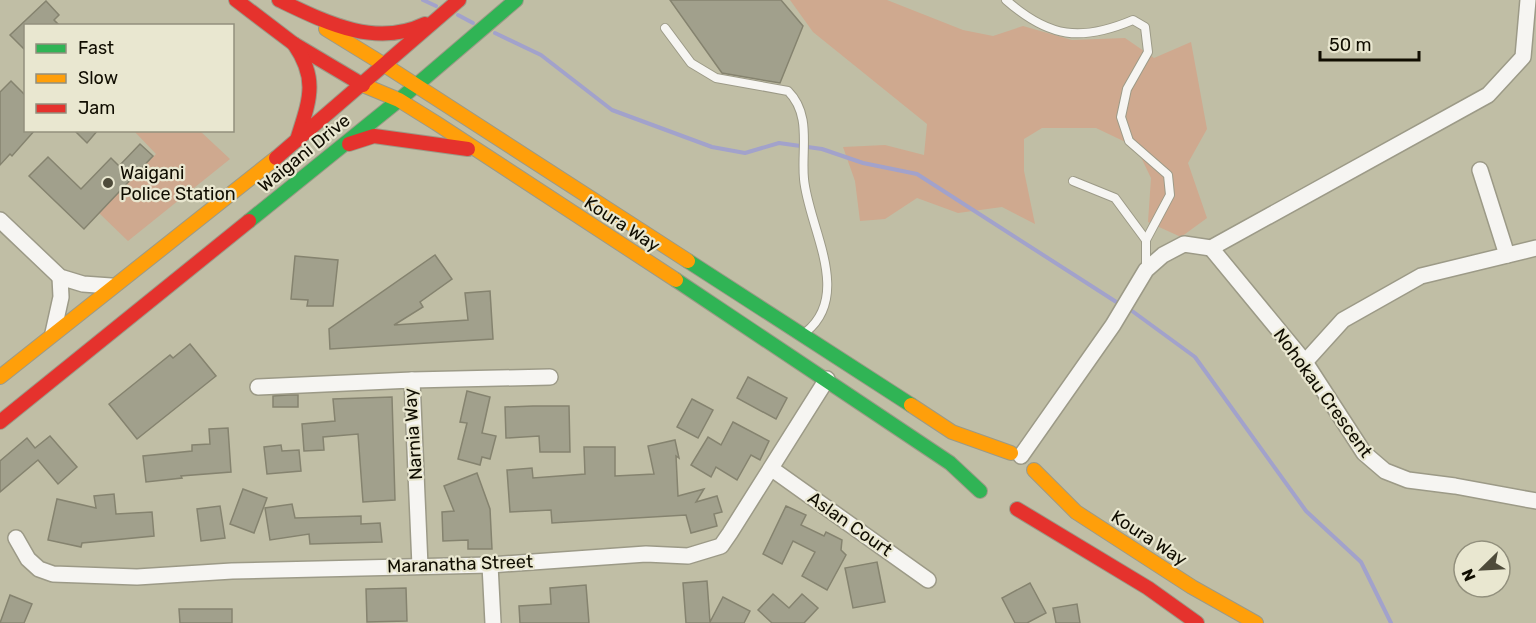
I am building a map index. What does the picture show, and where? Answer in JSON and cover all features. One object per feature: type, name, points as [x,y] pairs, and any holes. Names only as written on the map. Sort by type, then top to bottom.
[{"type":"main road","name":"Koura Way","points":[[236,0],[294,44],[363,85],[399,100],[827,379],[950,463],[980,491]]},
{"type":"main road","name":"Koura Way","points":[[279,0],[415,83],[952,432],[1016,454]]},
{"type":"main road","points":[[279,0],[327,23],[345,28],[395,33],[419,28],[458,1]]},
{"type":"main road","name":"Waigani Drive","points":[[0,422],[399,100],[415,83],[516,0]]},
{"type":"main road","name":"Waigani Drive","points":[[0,377],[296,142],[333,107],[363,85],[383,64],[458,1]]},
{"type":"main road","points":[[458,66],[477,33]]},
{"type":"main road","points":[[294,44],[308,64],[311,73],[308,103],[296,142]]},
{"type":"main road","points":[[451,88],[451,107]]},
{"type":"main road","points":[[337,149],[374,136],[473,150]]},
{"type":"main road","points":[[1017,509],[1034,493],[1034,470],[1016,454],[992,457],[983,468],[980,491],[996,508],[1017,509],[1148,588],[1197,623]]},
{"type":"main road","name":"Koura Way","points":[[1034,470],[1076,512],[1192,587],[1256,623]]},
{"type":"street","points":[[1016,454],[1113,325],[1146,270],[1163,255],[1184,244],[1211,248],[1488,95],[1523,57],[1528,0]]},
{"type":"street","points":[[1480,170],[1507,255]]},
{"type":"street","points":[[0,220],[60,277],[83,284],[114,286]]},
{"type":"street","name":"Nohokau Crescent","points":[[1211,248],[1305,362],[1364,453],[1385,471],[1408,480],[1536,501]]},
{"type":"street","points":[[1305,362],[1343,320],[1421,276],[1536,248]]},
{"type":"street","points":[[52,335],[61,297],[60,277]]},
{"type":"street","points":[[412,380],[550,377]]},
{"type":"street","name":"Maranatha Street","points":[[16,538],[28,559],[39,569],[53,574],[136,577],[490,565],[588,557],[664,554],[688,556],[705,553],[721,546],[827,379]]},
{"type":"street","name":"Narnia Way","points":[[258,387],[412,380],[420,566]]},
{"type":"street","name":"Aslan Court","points":[[772,469],[928,580]]},
{"type":"street","points":[[490,565],[493,623]]},
{"type":"lane","points":[[1006,0],[1028,19],[1070,35],[1105,32],[1133,20],[1145,27],[1148,52],[1127,89],[1121,117],[1130,141],[1168,175],[1170,195],[1146,240],[1146,270]]},
{"type":"lane","points":[[665,28],[691,63],[716,78],[788,91],[803,117],[804,180],[823,250],[826,289],[824,308],[815,324],[803,335]]},
{"type":"lane","points":[[1073,181],[1115,198],[1146,240]]},
{"type":"shaded area","points":[[790,0],[887,0],[963,30],[993,36],[1023,26],[1072,40],[1125,38],[1154,58],[1191,42],[1207,129],[1188,163],[1207,218],[1181,237],[1148,222],[1151,178],[1136,147],[1096,128],[1042,128],[1024,139],[1024,171],[1035,224],[1002,207],[958,213],[917,198],[885,219],[860,221],[855,181],[843,147],[885,145],[924,155],[927,124],[813,32]]},
{"type":"shaded area","points":[[135,132],[201,132],[230,159],[128,241],[99,213],[156,154]]},
{"type":"building","points":[[670,0],[781,0],[803,26],[780,83],[722,73]]},
{"type":"building","points":[[46,1],[59,15],[54,20],[58,24],[24,24],[24,49],[10,35]]},
{"type":"building","points":[[11,81],[24,94],[24,132],[33,132],[12,156],[10,154],[0,165],[0,92]]},
{"type":"building","points":[[76,132],[96,132],[87,143]]},
{"type":"building","name":"Waigani Police Station","points":[[140,144],[153,156],[84,229],[29,176],[48,157],[81,189],[111,158],[119,166]]},
{"type":"building","points":[[435,255],[452,279],[420,302],[423,307],[394,325],[468,320],[465,293],[490,291],[493,339],[330,349],[329,329]]},
{"type":"building","points":[[295,256],[338,260],[333,306],[307,306],[308,300],[291,299]]},
{"type":"building","points":[[190,344],[216,376],[137,439],[109,404],[170,355],[173,358]]},
{"type":"building","points":[[748,377],[787,398],[776,419],[737,398]]},
{"type":"building","points":[[467,391],[490,397],[482,433],[496,436],[490,459],[482,457],[480,465],[458,459],[467,423],[460,422]]},
{"type":"building","points":[[298,395],[298,407],[273,407],[273,396]]},
{"type":"building","points":[[392,397],[395,500],[363,502],[358,434],[323,437],[324,450],[304,451],[302,424],[335,421],[333,399]]},
{"type":"building","points":[[692,399],[713,410],[698,438],[677,427]]},
{"type":"building","points":[[569,406],[570,452],[540,452],[539,436],[506,438],[505,407]]},
{"type":"building","points":[[733,422],[769,441],[760,460],[751,455],[737,480],[716,467],[711,477],[691,465],[708,437],[721,445]]},
{"type":"building","points":[[228,428],[231,472],[181,476],[182,478],[146,482],[143,456],[192,451],[192,445],[210,444],[209,429]]},
{"type":"building","points":[[50,436],[77,467],[58,484],[38,460],[0,492],[0,461],[27,438],[35,448]]},
{"type":"building","points":[[675,440],[679,458],[676,456],[678,496],[704,489],[696,502],[717,496],[722,512],[714,514],[717,526],[691,533],[686,515],[552,523],[551,510],[510,512],[507,470],[532,468],[533,478],[585,474],[584,447],[615,447],[615,476],[654,474],[648,446]]},
{"type":"building","points":[[281,445],[282,451],[299,450],[301,471],[267,474],[264,447]]},
{"type":"building","points":[[477,473],[490,509],[492,549],[468,549],[468,540],[443,541],[442,512],[454,511],[444,486]]},
{"type":"building","points":[[243,489],[267,498],[254,533],[230,524]]},
{"type":"building","points":[[114,494],[116,514],[152,512],[154,536],[82,543],[81,547],[48,540],[57,499],[96,508],[94,496]]},
{"type":"building","points":[[292,504],[295,518],[361,516],[361,524],[380,523],[382,542],[310,544],[309,534],[270,540],[265,508]]},
{"type":"building","points":[[220,506],[225,538],[201,541],[197,509]]},
{"type":"building","points":[[786,506],[806,515],[801,525],[824,536],[826,532],[842,540],[841,550],[846,555],[827,590],[802,576],[815,552],[793,541],[782,564],[763,554]]},
{"type":"building","points":[[877,562],[885,602],[853,608],[845,568]]},
{"type":"building","points":[[707,581],[710,622],[723,597],[750,611],[744,623],[686,623],[683,583]]},
{"type":"building","points":[[1030,583],[1046,613],[1027,623],[1015,623],[1002,598]]},
{"type":"building","points":[[586,585],[589,623],[520,623],[519,606],[551,604],[550,588]]},
{"type":"building","points":[[406,588],[407,621],[367,622],[366,589]]},
{"type":"building","points":[[773,594],[789,608],[802,594],[818,608],[804,623],[772,623],[758,610]]},
{"type":"building","points":[[10,595],[32,604],[24,623],[0,623]]},
{"type":"building","points":[[1077,604],[1080,623],[1056,623],[1053,608]]},
{"type":"building","points":[[179,609],[232,609],[232,623],[180,623]]},
{"type":"waterway","points":[[423,0],[436,6]]},
{"type":"waterway","points":[[458,15],[473,23]]},
{"type":"waterway","points":[[495,33],[541,55],[612,110],[712,147],[745,153],[779,143],[822,149],[863,163],[917,174],[1121,305]]},
{"type":"waterway","points":[[1128,308],[1195,357],[1306,511],[1361,562],[1391,623]]},
{"type":"traffic: fast","points":[[249,221],[399,100],[516,0]]},
{"type":"traffic: fast","points":[[688,261],[911,405]]},
{"type":"traffic: fast","points":[[676,280],[950,463],[980,491]]},
{"type":"traffic: slow","points":[[326,29],[383,64]]},
{"type":"traffic: slow","points":[[383,64],[688,261]]},
{"type":"traffic: slow","points":[[363,85],[399,100],[436,123],[676,280]]},
{"type":"traffic: slow","points":[[0,377],[276,158]]},
{"type":"traffic: slow","points":[[911,405],[952,432],[1011,453]]},
{"type":"traffic: slow","points":[[1034,470],[1076,512],[1192,587],[1256,623]]},
{"type":"traffic: jam","points":[[236,0],[294,44],[363,85]]},
{"type":"traffic: jam","points":[[279,0],[332,24],[369,33],[406,31],[425,24]]},
{"type":"traffic: jam","points":[[276,158],[459,0]]},
{"type":"traffic: jam","points":[[294,44],[302,57],[309,80],[308,102],[297,140]]},
{"type":"traffic: jam","points":[[349,144],[374,136],[468,149]]},
{"type":"traffic: jam","points":[[0,422],[249,221]]},
{"type":"traffic: jam","points":[[1017,509],[1148,588],[1197,623]]},
{"type":"place","name":"Waigani Police Station","points":[[108,183]]}]
